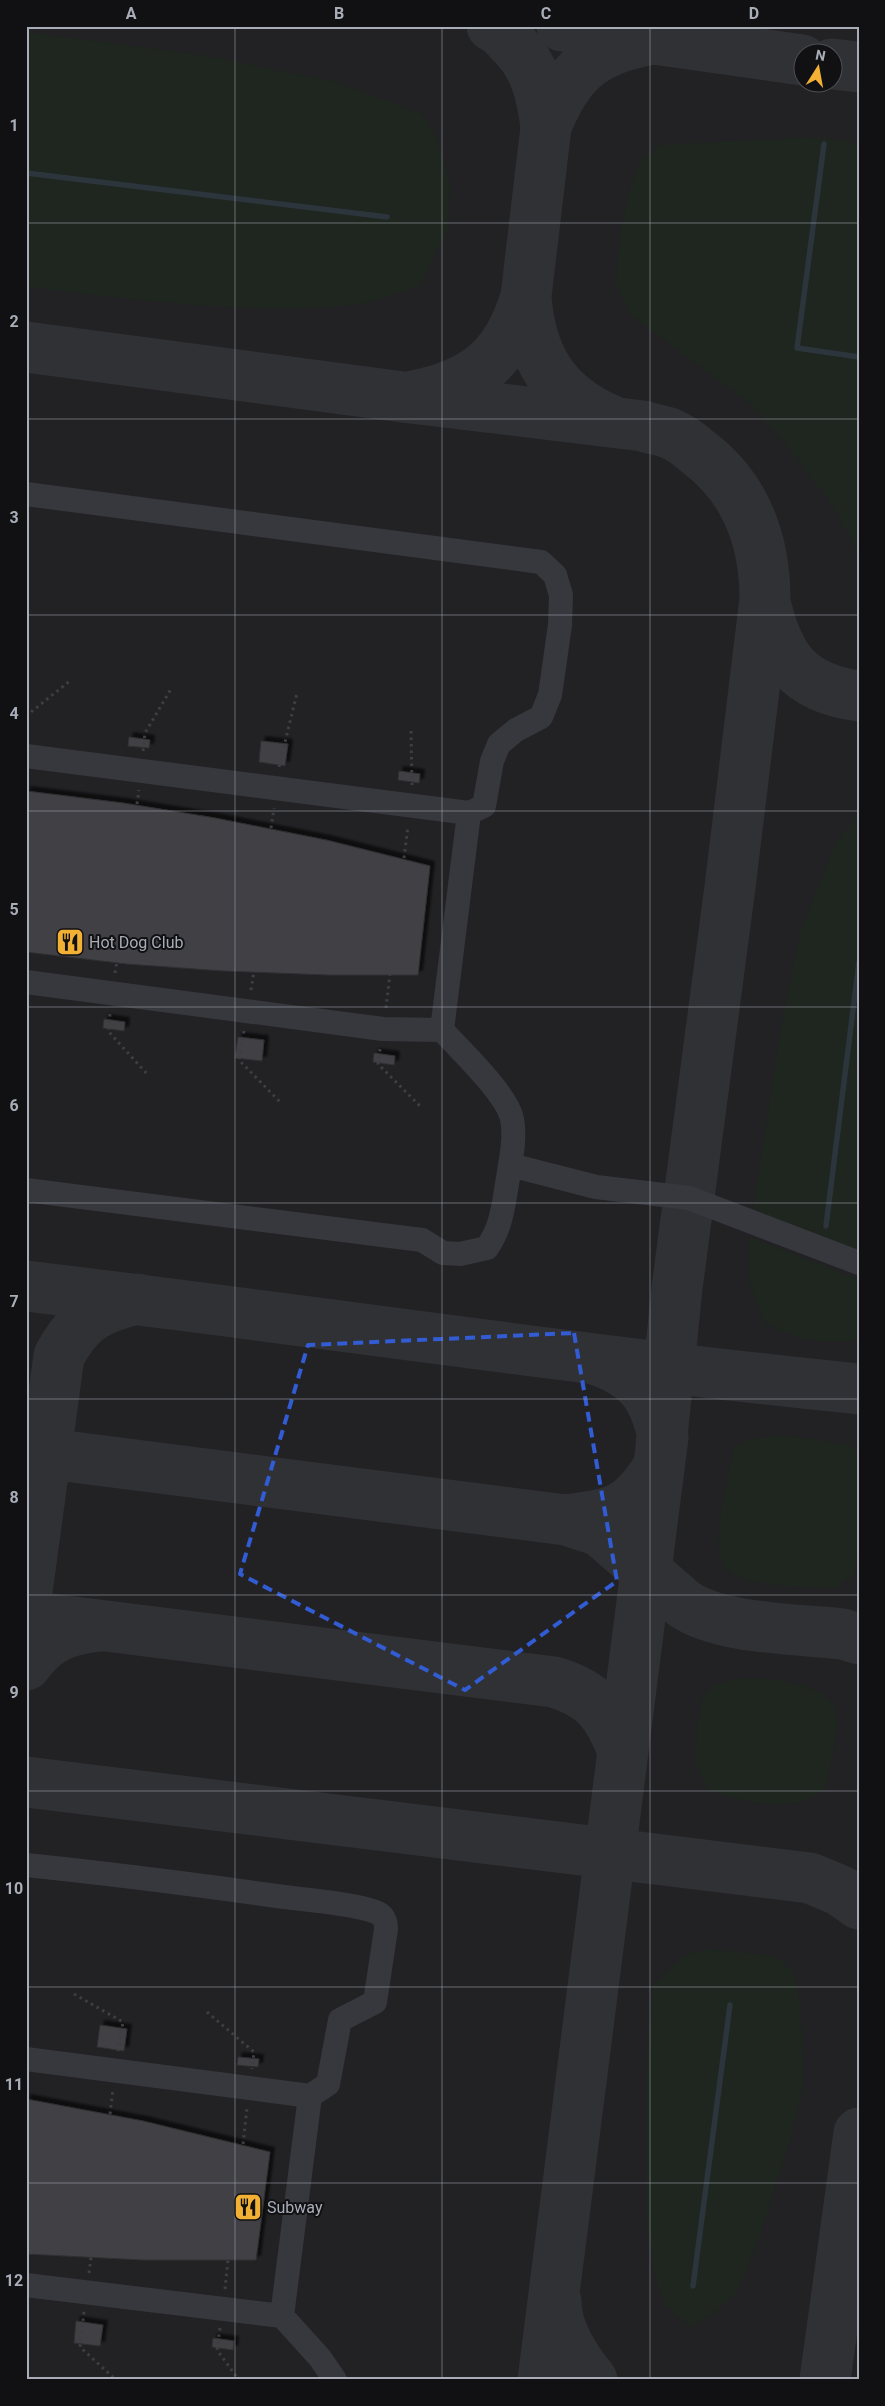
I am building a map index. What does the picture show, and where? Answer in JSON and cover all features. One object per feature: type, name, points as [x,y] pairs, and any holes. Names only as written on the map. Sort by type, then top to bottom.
[{"type":"lane","points":[[26,494],[541,562],[555,575],[561,595],[560,625],[550,695],[541,717],[516,730],[499,744],[492,761],[484,806],[470,813],[26,756]]},
{"type":"lane","points":[[442,1030],[470,813]]},
{"type":"lane","points":[[26,982],[383,1029],[442,1030],[505,1102],[512,1120],[510,1165],[501,1221],[496,1235],[487,1248],[460,1254],[443,1253],[422,1240],[26,1190]]},
{"type":"lane","points":[[510,1165],[596,1187],[689,1198],[859,1263]]},
{"type":"lane","points":[[26,1865],[310,1900],[372,1911],[381,1915],[386,1922],[375,2002],[340,2020],[328,2084],[310,2096],[26,2059]]},
{"type":"lane","points":[[282,2316],[310,2096]]},
{"type":"lane","points":[[26,2285],[282,2316],[320,2358],[335,2380]]},
{"type":"path","points":[[26,716],[71,680]]},
{"type":"path","points":[[137,804],[145,734],[171,689]]},
{"type":"path","points":[[271,828],[281,756],[297,693]]},
{"type":"path","points":[[117,962],[108,1031],[148,1075]]},
{"type":"path","points":[[254,971],[240,1060],[280,1102]]},
{"type":"path","points":[[74,1994],[123,2022],[110,2114]]},
{"type":"path","points":[[91,2257],[80,2347],[116,2380]]},
{"type":"highlighted area","points":[[574,1333],[617,1581],[465,1690],[240,1574],[308,1345]]},
{"type":"shaded area","points":[[26,26],[859,26],[859,2380],[26,2380]]},
{"type":"shaded area","points":[[26,32],[201,55],[337,82],[420,113],[436,136],[450,182],[448,228],[420,286],[363,304],[274,309],[190,305],[26,287]]},
{"type":"shaded area","points":[[814,137],[845,141],[859,146],[859,554],[829,500],[779,436],[747,401],[632,316],[616,287],[620,235],[631,184],[641,160],[659,145]]},
{"type":"shaded area","points":[[859,812],[859,1257],[752,1216],[782,1022],[800,934],[834,847]]},
{"type":"shaded area","points":[[750,1237],[859,1280],[859,1340],[832,1342],[810,1340],[764,1322],[749,1282]]},
{"type":"shaded area","points":[[784,1435],[844,1444],[859,1451],[859,1535],[854,1577],[847,1579],[835,1588],[784,1586],[745,1579],[731,1572],[723,1563],[720,1555],[718,1543],[719,1530],[726,1485],[735,1447],[750,1439]]},
{"type":"shaded area","points":[[752,1678],[790,1682],[804,1686],[817,1691],[827,1698],[834,1708],[837,1719],[836,1736],[826,1787],[812,1798],[798,1803],[772,1804],[733,1798],[709,1790],[696,1767],[697,1730],[702,1698],[715,1685],[732,1679]]},
{"type":"shaded area","points":[[708,1949],[774,1956],[794,1971],[801,2012],[803,2086],[789,2144],[759,2239],[737,2292],[711,2316],[690,2327],[666,2306],[654,2273],[646,2219],[646,2070],[653,1985],[685,1955]]},
{"type":"building","points":[[129,737],[150,740],[149,748],[128,746]]},
{"type":"building","points":[[261,741],[288,744],[285,766],[259,762]]},
{"type":"building","points":[[399,771],[420,774],[419,783],[398,780]]},
{"type":"building","points":[[26,791],[123,803],[215,818],[326,840],[430,866],[418,975],[328,975],[224,971],[127,964],[26,952]]},
{"type":"building","points":[[104,1019],[125,1022],[124,1031],[103,1028]]},
{"type":"building","points":[[238,1037],[264,1040],[262,1061],[235,1058]]},
{"type":"building","points":[[374,1053],[395,1056],[394,1065],[373,1062]]},
{"type":"building","points":[[100,2025],[127,2029],[124,2051],[97,2047]]},
{"type":"building","points":[[238,2057],[259,2059],[258,2067],[237,2065]]},
{"type":"building","points":[[26,2099],[143,2121],[270,2152],[256,2260],[143,2260],[26,2254]]},
{"type":"building","points":[[76,2321],[103,2325],[100,2346],[74,2343]]},
{"type":"building","points":[[213,2338],[234,2341],[233,2350],[212,2347]]},
{"type":"waterway","points":[[824,144],[797,348],[859,357]]},
{"type":"waterway","points":[[26,173],[387,217]]},
{"type":"waterway","points":[[826,1226],[859,962]]},
{"type":"waterway","points":[[693,2286],[730,2005]]},
{"type":"taxiway","points":[[492,26],[506,36],[521,53],[532,72],[540,93],[546,127],[526,296],[528,318],[533,337],[548,372],[560,386],[590,410],[610,420]]},
{"type":"taxiway","points":[[562,26],[792,59]]},
{"type":"taxiway","points":[[546,127],[563,92],[584,67],[612,50],[649,40]]},
{"type":"taxiway","points":[[842,65],[859,67]]},
{"type":"taxiway","points":[[413,396],[455,384],[486,365],[499,352],[510,336],[519,318],[526,296]]},
{"type":"taxiway","points":[[26,347],[403,397],[643,426],[677,437],[715,466],[729,482],[749,517],[761,557],[765,599],[730,887],[677,1288],[659,1466],[640,1492],[621,1507],[598,1515],[566,1520]]},
{"type":"taxiway","points":[[765,602],[777,639],[784,654],[794,667],[806,678],[820,686],[859,696]]},
{"type":"taxiway","points":[[26,1286],[650,1366],[859,1389]]},
{"type":"taxiway","points":[[26,1599],[59,1356],[66,1343],[90,1317],[111,1306],[137,1299]]},
{"type":"taxiway","points":[[543,2380],[663,1437],[649,1397],[641,1387],[622,1371],[594,1359]]},
{"type":"taxiway","points":[[26,1451],[566,1520],[600,1531],[684,1604],[699,1612],[718,1619],[760,1627],[843,1634],[859,1639]]},
{"type":"taxiway","points":[[26,1616],[554,1682],[580,1692],[598,1706],[612,1725],[623,1751]]},
{"type":"taxiway","points":[[26,1665],[41,1648],[58,1636],[87,1627],[99,1626]]},
{"type":"taxiway","points":[[26,1782],[810,1878],[841,1891],[859,1904]]},
{"type":"taxiway","points":[[825,2380],[859,2133]]},
{"type":"taxiway","points":[[556,2301],[559,2323],[567,2344],[592,2380]]},
{"type":"place","name":"Hot Dog Club","points":[[70,942]]},
{"type":"place","name":"Subway","points":[[248,2207]]}]
